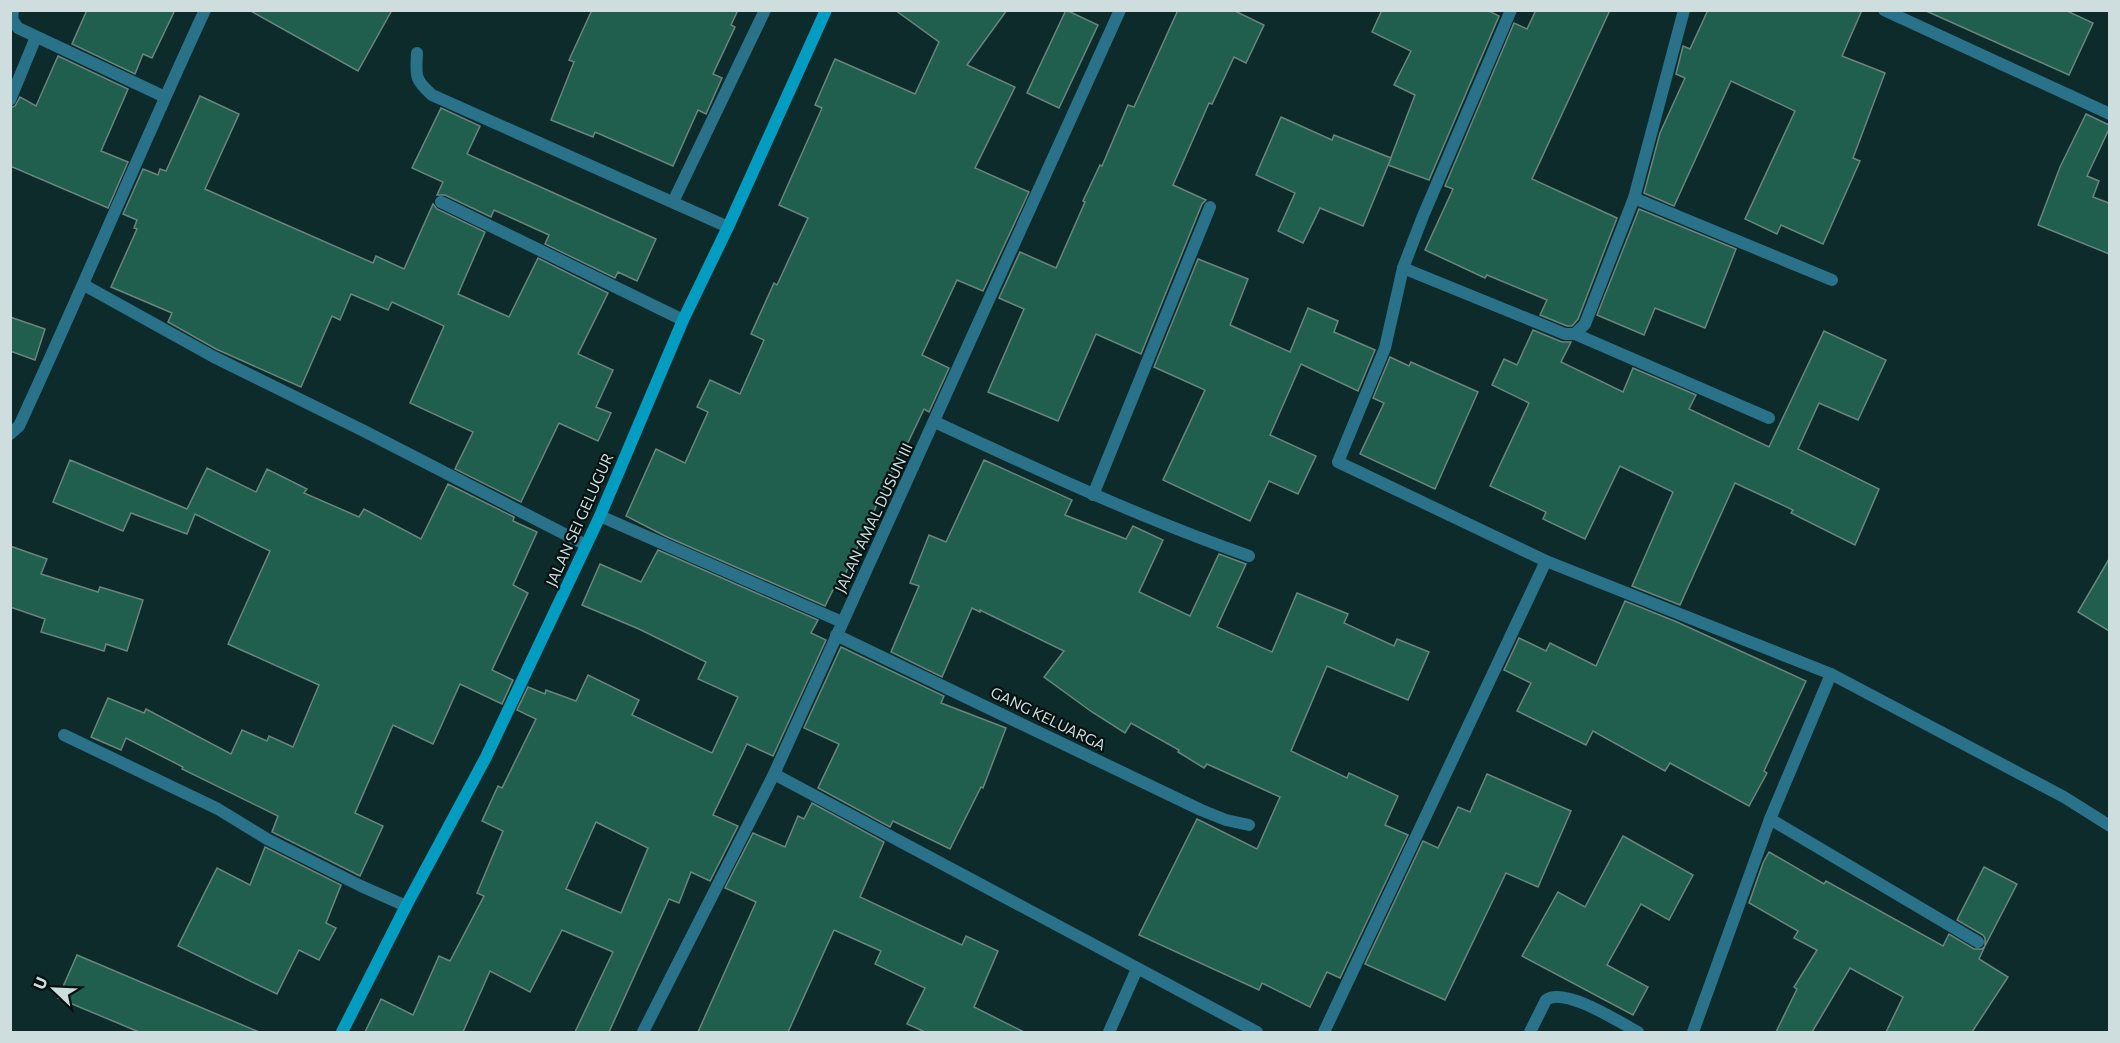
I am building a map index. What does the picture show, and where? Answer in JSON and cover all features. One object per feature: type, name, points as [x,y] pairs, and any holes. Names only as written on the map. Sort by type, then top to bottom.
[{"type":"main road","name":"JALAN SEI GELUGUR","points":[[342,1032],[406,906],[486,758],[600,516],[683,320],[728,227],[826,10]]},
{"type":"street","points":[[13,10],[12,19],[18,28],[165,97]]},
{"type":"street","points":[[10,434],[19,426],[84,285],[205,10]]},
{"type":"street","points":[[673,202],[765,10]]},
{"type":"street","name":"JALAN AMAL DUSUN III","points":[[643,1032],[774,774],[1120,10]]},
{"type":"street","points":[[1511,10],[1403,268],[1385,348],[1338,462],[1546,561],[1832,674],[2064,797],[2109,826]]},
{"type":"street","points":[[1575,334],[1585,324],[1634,198],[1684,10]]},
{"type":"street","points":[[1884,10],[2109,114]]},
{"type":"street","points":[[10,100],[36,37]]},
{"type":"street","points":[[417,53],[418,83],[432,95],[728,227]]},
{"type":"street","points":[[1634,198],[1832,280]]},
{"type":"street","points":[[441,202],[683,320]]},
{"type":"street","points":[[1093,495],[1210,207]]},
{"type":"street","points":[[1403,268],[1565,334],[1575,334],[1769,418]]},
{"type":"street","points":[[84,285],[214,357],[586,545]]},
{"type":"street","points":[[935,422],[1093,495],[1249,556]]},
{"type":"street","points":[[600,516],[842,622]]},
{"type":"street","points":[[1324,1032],[1546,561]]},
{"type":"street","name":"GANG KELUARGA","points":[[836,634],[1201,810],[1226,820],[1249,825]]},
{"type":"street","points":[[1693,1032],[1770,819],[1832,674]]},
{"type":"street","points":[[64,735],[218,809],[267,840],[406,906]]},
{"type":"street","points":[[774,774],[1257,1032]]},
{"type":"street","points":[[1770,819],[1978,942]]},
{"type":"street","points":[[1110,1032],[1137,969]]},
{"type":"street","points":[[1530,1032],[1546,1000],[1550,996],[1557,995],[1586,1005],[1638,1032]]},
{"type":"building","points":[[87,10],[175,10],[152,58],[143,54],[135,74],[72,44]]},
{"type":"building","points":[[249,10],[392,10],[358,71]]},
{"type":"building","points":[[592,10],[738,10],[731,25],[735,27],[713,74],[722,78],[706,114],[698,110],[673,166],[595,132],[593,137],[551,120],[574,62],[569,60]]},
{"type":"building","points":[[895,10],[1007,10],[967,65],[1015,87],[975,168],[1029,192],[983,291],[957,280],[922,355],[949,368],[929,412],[924,409],[903,453],[901,452],[838,590],[834,588],[825,606],[665,536],[626,516],[656,449],[685,463],[708,412],[697,407],[710,380],[740,394],[764,340],[751,334],[774,283],[777,285],[808,218],[779,205],[822,108],[815,105],[835,59],[915,94],[939,42]]},
{"type":"building","points":[[1066,10],[1098,25],[1059,108],[1027,93]]},
{"type":"building","points":[[1178,10],[1233,10],[1264,25],[1246,63],[1234,57],[1212,104],[1209,103],[1173,185],[1206,200],[1202,204],[1141,354],[1096,334],[1058,421],[988,392],[1024,309],[999,298],[1020,252],[1056,268],[1085,202],[1083,201],[1100,165],[1102,166],[1128,105],[1134,107]]},
{"type":"building","points":[[1382,10],[1487,10],[1499,16],[1429,180],[1388,165],[1415,95],[1394,85],[1411,51],[1372,32]]},
{"type":"building","points":[[1536,10],[1610,10],[1532,179],[1617,218],[1578,319],[1572,326],[1540,315],[1547,300],[1487,275],[1485,278],[1425,250],[1453,189],[1445,186],[1514,23],[1527,29]]},
{"type":"building","points":[[1708,10],[1862,10],[1842,56],[1885,73],[1853,158],[1860,161],[1823,244],[1781,225],[1777,234],[1745,219],[1795,111],[1731,81],[1674,206],[1644,193],[1660,133],[1685,78],[1676,74],[1683,46],[1690,49]]},
{"type":"building","points":[[1924,10],[2065,10],[2093,23],[2069,75]]},
{"type":"building","points":[[58,56],[128,89],[101,151],[128,162],[108,208],[10,166],[10,108],[15,106],[20,97],[36,106]]},
{"type":"building","points":[[200,96],[239,114],[205,189],[373,263],[376,256],[404,269],[433,204],[437,209],[485,232],[458,294],[509,317],[538,258],[608,293],[578,354],[613,370],[596,407],[611,413],[598,441],[559,423],[521,502],[455,469],[473,432],[410,403],[444,326],[392,302],[388,310],[351,294],[340,320],[332,316],[301,387],[216,349],[168,322],[172,313],[111,287],[137,229],[134,228],[137,220],[123,214],[143,169],[158,175],[160,169],[166,171]]},
{"type":"building","points":[[441,108],[480,126],[467,154],[656,239],[637,281],[618,272],[615,278],[545,244],[549,235],[494,210],[491,217],[445,195],[437,195],[443,182],[412,168]]},
{"type":"building","points":[[2086,114],[2109,125],[2087,176],[2099,181],[2093,197],[2109,203],[2109,254],[2038,225],[2060,167]]},
{"type":"building","points":[[1281,117],[1332,140],[1334,135],[1391,158],[1363,226],[1320,208],[1303,243],[1278,231],[1295,193],[1256,175]]},
{"type":"building","points":[[1639,209],[1736,249],[1705,328],[1655,308],[1644,335],[1597,315]]},
{"type":"building","points":[[1198,259],[1248,279],[1230,325],[1290,352],[1308,308],[1338,321],[1334,332],[1375,350],[1358,391],[1301,364],[1270,435],[1316,456],[1298,494],[1269,481],[1250,521],[1163,480],[1205,390],[1154,367]]},
{"type":"building","points":[[10,317],[45,329],[35,360],[10,351]]},
{"type":"building","points":[[1533,330],[1562,342],[1571,342],[1561,362],[1623,392],[1633,368],[1696,395],[1689,409],[1769,447],[1824,331],[1886,360],[1858,420],[1819,403],[1798,449],[1879,489],[1855,545],[1791,513],[1793,510],[1735,483],[1680,605],[1632,586],[1673,492],[1620,466],[1585,539],[1543,519],[1546,512],[1490,486],[1529,403],[1492,385],[1504,359],[1517,365]]},
{"type":"building","points":[[1390,357],[1409,366],[1411,362],[1478,392],[1435,489],[1360,454],[1384,403],[1373,398]]},
{"type":"building","points":[[70,460],[187,509],[207,468],[256,492],[267,469],[307,489],[304,493],[359,517],[364,509],[421,539],[448,484],[514,517],[513,521],[537,532],[513,585],[528,593],[492,670],[513,680],[502,704],[460,684],[433,744],[393,725],[355,813],[383,826],[360,876],[272,832],[278,816],[182,769],[183,767],[126,738],[121,750],[91,737],[108,698],[144,713],[146,709],[231,754],[242,730],[267,741],[269,736],[293,747],[319,685],[228,644],[270,551],[195,514],[187,534],[131,513],[123,531],[53,502]]},
{"type":"building","points":[[984,460],[1072,500],[1065,515],[1126,539],[1133,526],[1163,540],[1139,592],[1190,616],[1219,554],[1246,564],[1217,627],[1272,652],[1297,593],[1348,614],[1344,623],[1394,646],[1397,639],[1429,652],[1408,700],[1327,666],[1291,751],[1347,778],[1349,773],[1398,796],[1385,825],[1408,835],[1340,978],[1327,972],[1310,1007],[1262,983],[1259,990],[1139,935],[1197,819],[1257,849],[1280,797],[1207,764],[1204,768],[1178,752],[1179,750],[1131,723],[1125,733],[1044,677],[1064,651],[980,610],[980,612],[972,608],[942,677],[891,652],[919,586],[910,583],[929,535],[946,542]]},
{"type":"building","points":[[10,546],[47,559],[41,574],[98,592],[100,587],[143,600],[127,651],[106,644],[104,651],[41,632],[45,619],[10,607]]},
{"type":"building","points":[[658,550],[818,620],[811,633],[826,640],[773,756],[747,744],[713,815],[738,826],[710,881],[691,872],[679,903],[669,899],[609,1032],[575,1032],[613,952],[562,930],[530,992],[490,971],[463,1032],[365,1032],[381,999],[413,1015],[439,956],[450,961],[484,896],[477,893],[503,831],[482,821],[498,786],[502,788],[536,719],[517,710],[528,687],[545,694],[546,690],[576,701],[588,675],[639,700],[632,715],[712,753],[738,697],[698,679],[706,662],[639,629],[582,605],[600,564],[641,582]],"holes":[[[596,822],[648,848],[621,913],[566,889]]]},
{"type":"building","points":[[2109,559],[2109,631],[2078,612]]},
{"type":"building","points":[[1625,601],[1677,622],[1806,681],[1764,771],[1767,773],[1749,806],[1670,763],[1665,771],[1593,731],[1586,745],[1517,711],[1531,683],[1504,670],[1519,638],[1546,651],[1550,643],[1596,666]]},
{"type":"building","points":[[841,647],[944,696],[941,703],[1006,728],[983,788],[981,787],[950,849],[893,821],[890,827],[818,788],[839,744],[804,728]]},
{"type":"building","points":[[1487,774],[1571,811],[1538,887],[1506,873],[1445,1000],[1365,964],[1423,841],[1438,848],[1458,807],[1470,812]]},
{"type":"building","points":[[812,803],[884,842],[860,897],[962,945],[966,936],[998,951],[974,1007],[1024,1032],[925,1032],[907,1024],[925,988],[875,964],[881,951],[834,930],[788,1032],[698,1032],[756,902],[725,888],[753,833],[785,847],[798,816],[804,819]]},
{"type":"building","points":[[1623,836],[1693,875],[1669,920],[1641,904],[1607,965],[1648,987],[1633,1015],[1522,956],[1558,892],[1585,907]]},
{"type":"building","points":[[265,847],[341,885],[326,923],[336,928],[319,960],[299,950],[277,994],[178,946],[217,868],[250,885]]},
{"type":"building","points":[[1769,852],[1824,884],[1826,881],[1943,946],[1949,934],[1974,949],[1982,949],[1985,946],[1979,959],[2008,977],[1972,1032],[1886,1032],[1903,997],[1850,968],[1812,1032],[1776,1032],[1797,989],[1794,987],[1817,950],[1794,938],[1798,931],[1749,903]]},
{"type":"building","points":[[1984,867],[2017,884],[1985,946],[1983,935],[1957,920]]},
{"type":"building","points":[[77,955],[259,1032],[139,1032],[58,998]]}]
